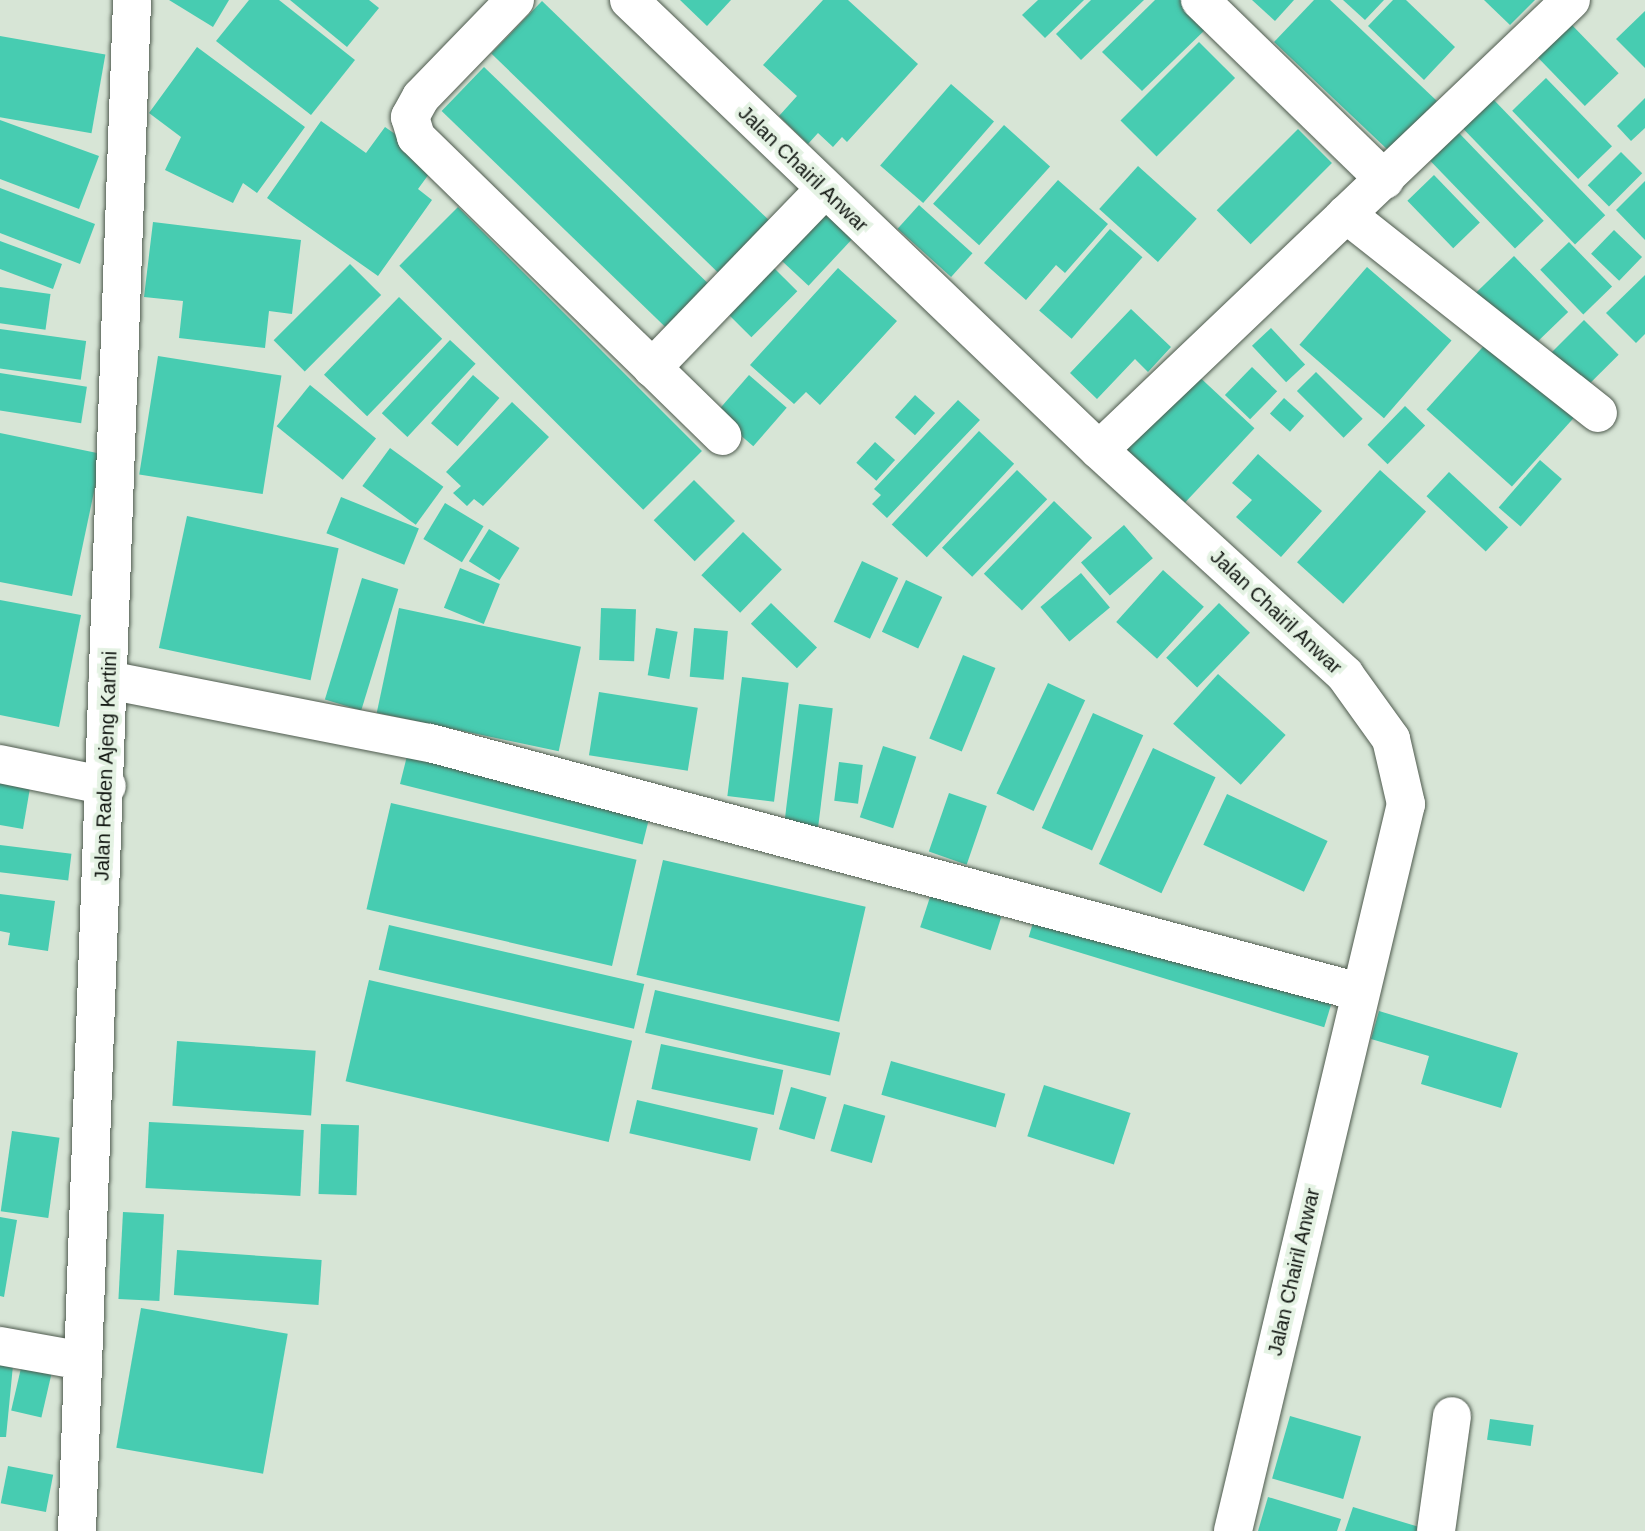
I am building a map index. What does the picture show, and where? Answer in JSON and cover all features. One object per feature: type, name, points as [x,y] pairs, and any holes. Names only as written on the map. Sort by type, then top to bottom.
[{"type":"street","name":"Jalan Raden Ajeng Kartini","points":[[77,1531],[107,786],[132,0]]},
{"type":"street","points":[[515,0],[421,97],[410,117],[416,137],[722,436]]},
{"type":"street","name":"Jalan Chairil Anwar","points":[[629,0],[1099,450],[1345,675],[1391,739],[1406,804],[1233,1531]]},
{"type":"street","points":[[1200,0],[1385,180]]},
{"type":"street","points":[[1099,450],[1571,0]]},
{"type":"street","points":[[652,368],[824,190]]},
{"type":"street","points":[[1346,214],[1598,413]]},
{"type":"street","points":[[108,680],[430,743],[1359,992]]},
{"type":"street","points":[[0,764],[107,786]]},
{"type":"street","points":[[0,1346],[83,1361]]},
{"type":"street","points":[[1436,1531],[1452,1416]]},
{"type":"building","points":[[169,0],[229,0],[213,27]]},
{"type":"building","points":[[249,0],[279,0],[355,60],[311,115],[216,41]]},
{"type":"building","points":[[290,0],[369,0],[379,8],[347,47]]},
{"type":"building","points":[[680,0],[731,0],[707,26]]},
{"type":"building","points":[[823,0],[848,0],[918,64],[847,142],[842,137],[833,147],[818,133],[808,144],[779,116],[797,96],[763,65]]},
{"type":"building","points":[[1038,0],[1084,0],[1045,38],[1022,15]]},
{"type":"building","points":[[1091,0],[1144,0],[1081,60],[1056,34]]},
{"type":"building","points":[[1155,0],[1185,0],[1210,25],[1142,91],[1102,52]]},
{"type":"building","points":[[1252,0],[1294,0],[1275,21]]},
{"type":"building","points":[[1314,0],[1330,0],[1437,101],[1389,151],[1274,42]]},
{"type":"building","points":[[1343,0],[1384,0],[1365,20]]},
{"type":"building","points":[[1393,0],[1406,0],[1455,47],[1424,80],[1368,26]]},
{"type":"building","points":[[1484,0],[1535,0],[1510,25]]},
{"type":"building","points":[[542,1],[774,225],[724,278],[491,54]]},
{"type":"building","points":[[1645,11],[1645,68],[1616,39]]},
{"type":"building","points":[[1570,23],[1619,73],[1585,106],[1536,56]]},
{"type":"building","points":[[0,36],[105,55],[91,133],[0,117]]},
{"type":"building","points":[[1199,42],[1235,78],[1157,157],[1121,120]]},
{"type":"building","points":[[197,47],[305,127],[257,193],[243,183],[233,203],[165,170],[181,137],[149,113]]},
{"type":"building","points":[[484,67],[708,283],[665,327],[442,111]]},
{"type":"building","points":[[1546,78],[1612,146],[1578,179],[1512,111]]},
{"type":"building","points":[[951,84],[994,121],[923,203],[880,166]]},
{"type":"building","points":[[1492,98],[1605,215],[1575,244],[1462,127]]},
{"type":"building","points":[[1645,98],[1645,128],[1631,141],[1617,126]]},
{"type":"building","points":[[0,120],[99,156],[79,209],[0,179]]},
{"type":"building","points":[[321,121],[366,153],[385,127],[437,163],[418,189],[432,200],[378,276],[267,198]]},
{"type":"building","points":[[1004,125],[1050,166],[979,245],[933,204]]},
{"type":"building","points":[[1298,129],[1332,163],[1251,244],[1217,210]]},
{"type":"building","points":[[1459,133],[1544,221],[1515,249],[1430,161]]},
{"type":"building","points":[[1621,152],[1642,173],[1609,206],[1588,185]]},
{"type":"building","points":[[1138,166],[1197,219],[1158,262],[1099,209]]},
{"type":"building","points":[[1434,175],[1480,222],[1453,248],[1407,201]]},
{"type":"building","points":[[1058,180],[1108,224],[1065,273],[1056,265],[1026,300],[984,263]]},
{"type":"building","points":[[1645,181],[1645,240],[1616,210]]},
{"type":"building","points":[[0,188],[95,224],[80,264],[0,233]]},
{"type":"building","points":[[919,205],[973,253],[951,277],[898,229]]},
{"type":"building","points":[[458,207],[702,451],[643,510],[399,266]]},
{"type":"building","points":[[820,209],[852,239],[809,286],[776,256]]},
{"type":"building","points":[[153,222],[301,240],[292,314],[269,311],[265,348],[179,338],[183,301],[144,297]]},
{"type":"building","points":[[1110,229],[1142,257],[1072,339],[1039,311]]},
{"type":"building","points":[[1614,230],[1642,257],[1619,281],[1591,254]]},
{"type":"building","points":[[0,241],[62,264],[53,289],[0,269]]},
{"type":"building","points":[[1569,242],[1612,287],[1583,314],[1540,270]]},
{"type":"building","points":[[1514,256],[1568,312],[1529,350],[1475,294]]},
{"type":"building","points":[[350,264],[381,295],[305,371],[274,340]]},
{"type":"building","points":[[1367,267],[1452,340],[1384,418],[1299,345]]},
{"type":"building","points":[[774,268],[797,291],[751,337],[728,314]]},
{"type":"building","points":[[838,268],[897,321],[820,405],[806,392],[794,404],[750,365]]},
{"type":"building","points":[[1645,275],[1645,334],[1636,343],[1606,313]]},
{"type":"building","points":[[0,287],[51,294],[45,330],[0,323]]},
{"type":"building","points":[[399,297],[442,339],[367,416],[324,375]]},
{"type":"building","points":[[1131,309],[1171,347],[1148,372],[1135,359],[1097,399],[1070,373]]},
{"type":"building","points":[[1584,320],[1619,355],[1581,392],[1547,357]]},
{"type":"building","points":[[1271,328],[1305,365],[1286,382],[1252,346]]},
{"type":"building","points":[[0,329],[86,341],[81,380],[0,368]]},
{"type":"building","points":[[1490,339],[1575,416],[1512,487],[1426,410]]},
{"type":"building","points":[[450,340],[476,364],[407,437],[382,413]]},
{"type":"building","points":[[158,356],[281,376],[263,494],[139,475]]},
{"type":"building","points":[[1252,367],[1277,391],[1250,419],[1225,395]]},
{"type":"building","points":[[1193,371],[1254,428],[1184,504],[1122,447]]},
{"type":"building","points":[[1316,372],[1363,419],[1344,438],[1297,391]]},
{"type":"building","points":[[0,373],[87,387],[81,423],[0,410]]},
{"type":"building","points":[[473,375],[499,398],[457,446],[431,423]]},
{"type":"building","points":[[749,375],[787,408],[753,446],[716,413]]},
{"type":"building","points":[[310,385],[376,438],[343,480],[277,426]]},
{"type":"building","points":[[915,395],[935,413],[915,435],[895,417]]},
{"type":"building","points":[[1284,398],[1304,416],[1290,432],[1270,414]]},
{"type":"building","points":[[958,400],[980,420],[887,518],[872,504],[881,495],[874,489]]},
{"type":"building","points":[[512,402],[549,437],[483,506],[474,499],[467,506],[453,493],[461,486],[446,472]]},
{"type":"building","points":[[1405,406],[1425,425],[1388,464],[1367,445]]},
{"type":"building","points":[[979,431],[1014,464],[927,557],[892,525]]},
{"type":"building","points":[[0,433],[102,454],[72,596],[0,582]]},
{"type":"building","points":[[875,442],[895,460],[876,481],[856,463]]},
{"type":"building","points":[[390,448],[443,487],[416,525],[362,486]]},
{"type":"building","points":[[1258,454],[1322,511],[1281,557],[1236,517],[1252,500],[1232,483]]},
{"type":"building","points":[[1540,460],[1562,479],[1521,527],[1499,508]]},
{"type":"building","points":[[1017,470],[1047,499],[972,577],[942,548]]},
{"type":"building","points":[[1380,470],[1426,511],[1343,604],[1297,562]]},
{"type":"building","points":[[1449,472],[1508,527],[1486,551],[1426,496]]},
{"type":"building","points":[[694,480],[735,521],[695,561],[654,520]]},
{"type":"building","points":[[341,497],[419,528],[404,565],[326,533]]},
{"type":"building","points":[[1054,501],[1092,538],[1022,610],[984,574]]},
{"type":"building","points":[[445,503],[484,526],[462,562],[423,539]]},
{"type":"building","points":[[187,516],[339,548],[311,680],[159,648]]},
{"type":"building","points":[[1124,525],[1153,558],[1110,596],[1081,562]]},
{"type":"building","points":[[489,529],[520,548],[499,580],[469,561]]},
{"type":"building","points":[[743,532],[782,570],[740,613],[701,575]]},
{"type":"building","points":[[862,561],[898,578],[870,639],[834,622]]},
{"type":"building","points":[[460,568],[500,584],[484,624],[444,608]]},
{"type":"building","points":[[1163,570],[1204,607],[1157,659],[1116,622]]},
{"type":"building","points":[[1081,573],[1110,607],[1069,642],[1040,607]]},
{"type":"building","points":[[362,578],[398,589],[361,711],[325,699]]},
{"type":"building","points":[[906,580],[942,597],[918,649],[882,632]]},
{"type":"building","points":[[0,600],[81,615],[59,727],[0,715]]},
{"type":"building","points":[[771,603],[817,647],[797,668],[751,624]]},
{"type":"building","points":[[1219,603],[1250,633],[1197,688],[1166,658]]},
{"type":"building","points":[[399,608],[581,647],[559,751],[377,713]]},
{"type":"building","points":[[601,608],[636,609],[634,661],[599,660]]},
{"type":"building","points":[[656,628],[678,632],[669,679],[648,675]]},
{"type":"building","points":[[694,628],[728,631],[724,680],[690,677]]},
{"type":"building","points":[[963,655],[995,668],[962,752],[929,738]]},
{"type":"building","points":[[1218,674],[1286,735],[1241,785],[1173,724]]},
{"type":"building","points":[[742,677],[789,683],[774,802],[727,796]]},
{"type":"building","points":[[1048,683],[1085,700],[1034,811],[996,794]]},
{"type":"building","points":[[599,692],[698,708],[688,771],[589,755]]},
{"type":"building","points":[[799,704],[833,708],[818,830],[784,826]]},
{"type":"building","points":[[1093,713],[1143,735],[1092,850],[1042,828]]},
{"type":"building","points":[[883,746],[916,757],[893,828],[860,817]]},
{"type":"building","points":[[1153,748],[1216,777],[1161,893],[1099,864]]},
{"type":"building","points":[[408,752],[651,812],[643,845],[400,784]]},
{"type":"building","points":[[839,762],[863,765],[858,804],[834,801]]},
{"type":"building","points":[[0,770],[32,776],[23,829],[0,825]]},
{"type":"building","points":[[949,793],[987,806],[967,865],[929,852]]},
{"type":"building","points":[[1227,794],[1328,841],[1304,892],[1203,845]]},
{"type":"building","points":[[391,803],[637,860],[612,966],[366,909]]},
{"type":"building","points":[[0,845],[71,854],[68,881],[0,872]]},
{"type":"building","points":[[663,860],[866,907],[839,1022],[636,975]]},
{"type":"building","points":[[0,894],[55,901],[48,951],[8,945],[10,933],[0,931]]},
{"type":"building","points":[[931,894],[1001,917],[991,950],[920,927]]},
{"type":"building","points":[[1036,913],[1331,1003],[1324,1027],[1029,937]]},
{"type":"building","points":[[389,925],[644,984],[634,1029],[379,970]]},
{"type":"building","points":[[369,980],[632,1041],[609,1142],[346,1081]]},
{"type":"building","points":[[655,990],[840,1033],[830,1076],[645,1033]]},
{"type":"building","points":[[1379,1011],[1518,1053],[1501,1108],[1421,1084],[1429,1056],[1371,1039]]},
{"type":"building","points":[[177,1041],[316,1051],[311,1116],[172,1106]]},
{"type":"building","points":[[661,1044],[783,1070],[774,1115],[651,1089]]},
{"type":"building","points":[[891,1061],[1005,1094],[996,1127],[881,1095]]},
{"type":"building","points":[[1044,1085],[1131,1113],[1114,1164],[1027,1136]]},
{"type":"building","points":[[791,1087],[827,1097],[814,1139],[779,1129]]},
{"type":"building","points":[[637,1100],[758,1128],[750,1161],[629,1133]]},
{"type":"building","points":[[844,1104],[885,1116],[872,1163],[830,1151]]},
{"type":"building","points":[[149,1122],[304,1130],[300,1196],[146,1188]]},
{"type":"building","points":[[321,1124],[359,1125],[357,1195],[319,1194]]},
{"type":"building","points":[[12,1131],[60,1138],[48,1218],[1,1211]]},
{"type":"building","points":[[123,1212],[164,1214],[159,1301],[118,1299]]},
{"type":"building","points":[[0,1217],[17,1220],[4,1297],[0,1296]]},
{"type":"building","points":[[177,1250],[322,1260],[319,1305],[174,1295]]},
{"type":"building","points":[[141,1308],[288,1334],[263,1474],[116,1448]]},
{"type":"building","points":[[0,1353],[14,1355],[6,1437],[0,1437]]},
{"type":"building","points":[[24,1355],[54,1362],[41,1418],[11,1411]]},
{"type":"building","points":[[1290,1416],[1361,1436],[1343,1499],[1272,1478]]},
{"type":"building","points":[[1490,1419],[1534,1425],[1531,1446],[1487,1440]]},
{"type":"building","points":[[8,1466],[53,1475],[46,1512],[1,1503]]},
{"type":"building","points":[[1268,1497],[1341,1519],[1337,1531],[1258,1531]]},
{"type":"building","points":[[1353,1507],[1429,1530],[1429,1531],[1345,1531]]}]
